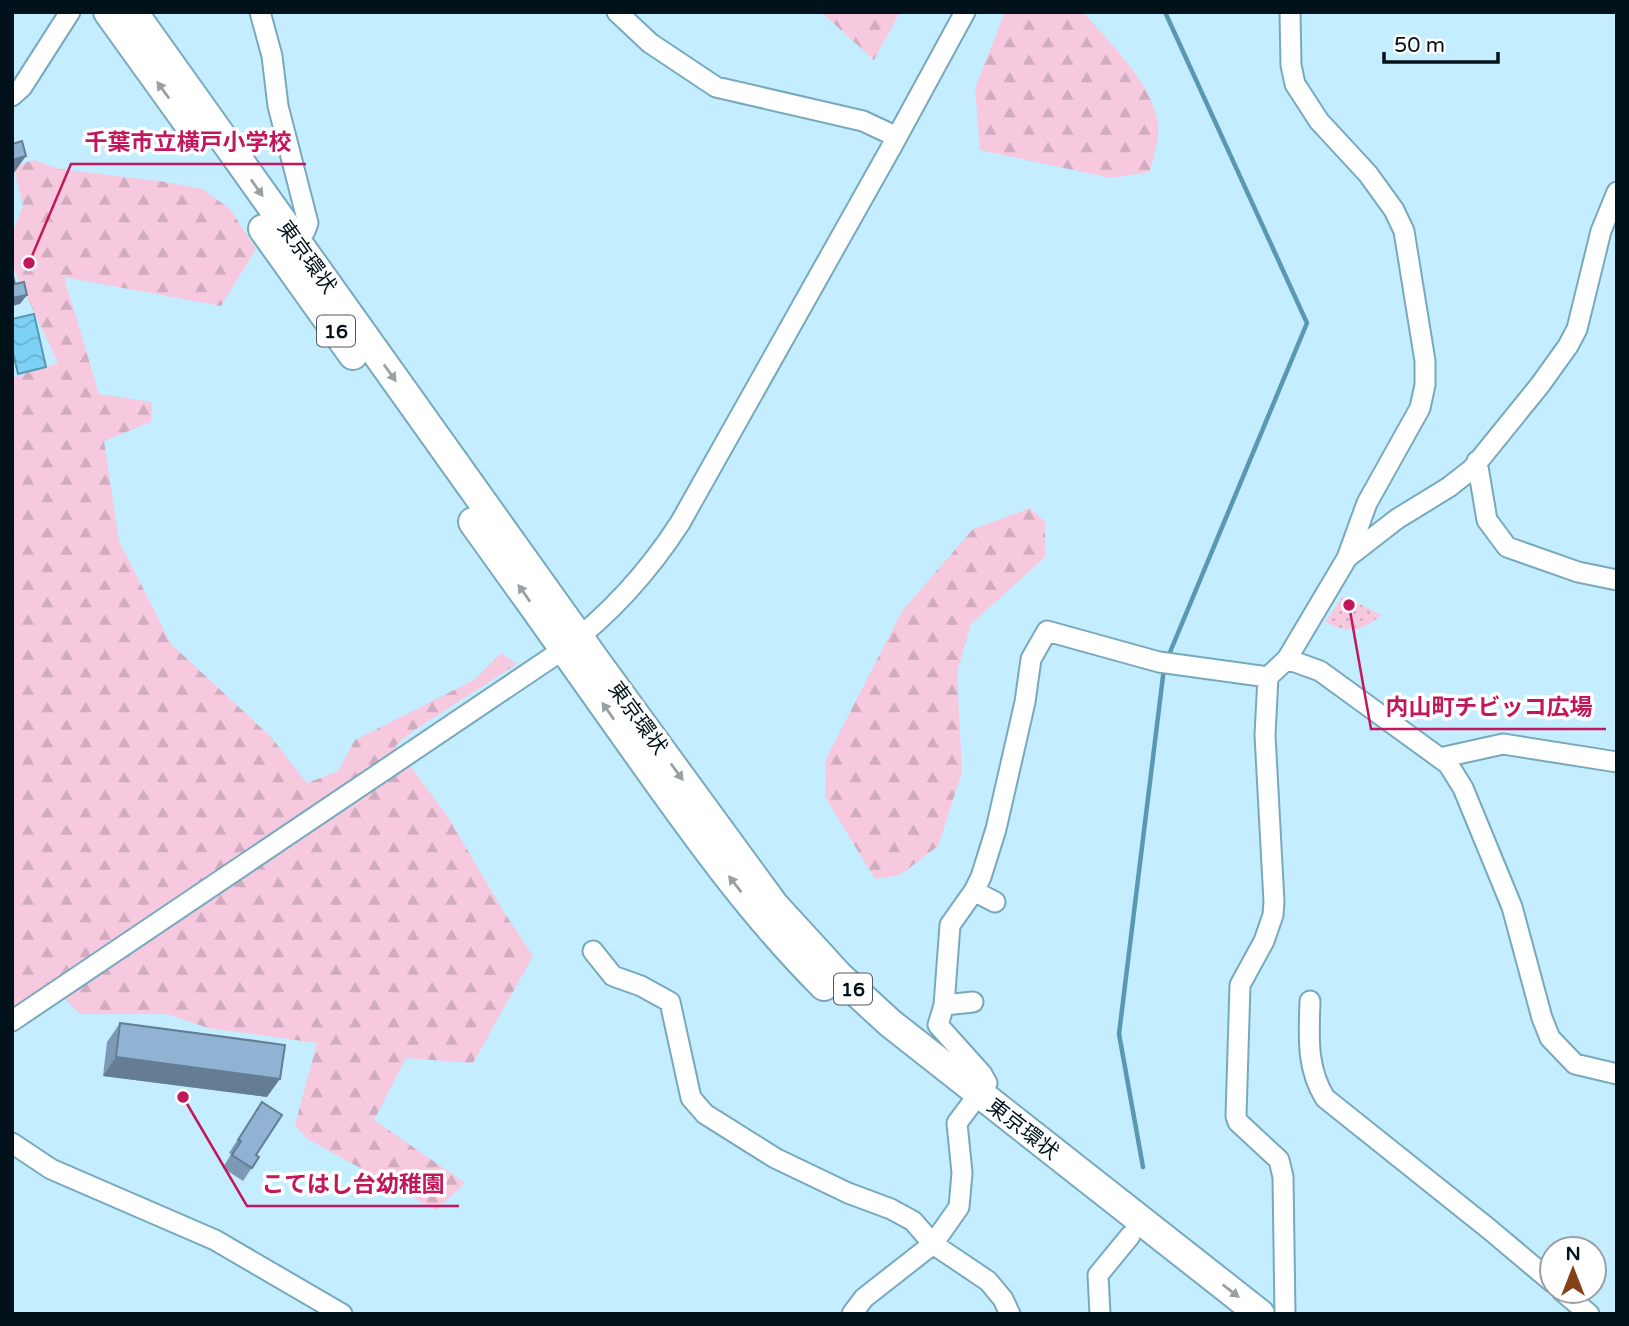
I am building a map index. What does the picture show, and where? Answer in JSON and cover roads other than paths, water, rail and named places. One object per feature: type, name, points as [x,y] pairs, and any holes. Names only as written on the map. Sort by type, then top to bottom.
[{"type":"highway","name":"東京環状","points":[[108,12],[286,245],[572,643],[774,905],[839,976],[972,1102],[1130,1236],[1228,1314]]},
{"type":"highway","name":"東京環状","points":[[132,12],[286,245]]},
{"type":"highway","name":"東京環状","points":[[972,1102],[1260,1314]]},
{"type":"street","points":[[12,96],[22,87],[69,12]]},
{"type":"street","points":[[260,12],[272,56],[278,106],[308,223],[305,231],[286,245]]},
{"type":"street","points":[[617,12],[650,44],[716,87],[863,121],[897,137]]},
{"type":"street","points":[[12,1021],[572,643],[617,602],[680,523],[965,12]]},
{"type":"street","points":[[1285,1314],[1283,1177],[1279,1160],[1238,1122],[1236,1116],[1240,985],[1264,941],[1273,915],[1274,902],[1265,735],[1268,677],[1287,659],[1347,558],[1367,503],[1420,408],[1426,385],[1425,361],[1404,231],[1394,210],[1368,174],[1319,121],[1295,84],[1291,65],[1290,12]]},
{"type":"street","points":[[1347,558],[1397,519],[1449,487],[1477,461],[1541,385],[1569,346],[1577,329],[1601,231],[1617,191]]},
{"type":"street","points":[[1477,461],[1487,520],[1507,547],[1578,572],[1617,579]]},
{"type":"street","points":[[852,1314],[864,1298],[933,1244],[961,1202],[962,1173],[957,1124],[987,1083],[982,1074],[937,1026],[944,1005],[950,925],[974,891],[996,829],[1025,702],[1031,659],[1047,631],[1166,664],[1268,677]]},
{"type":"street","points":[[1287,659],[1320,671],[1448,764],[1463,788],[1512,907],[1542,1018],[1550,1038],[1559,1050],[1576,1064],[1617,1074]]},
{"type":"street","points":[[1440,758],[1503,744],[1617,762]]},
{"type":"street","points":[[974,891],[995,902]]},
{"type":"street","points":[[593,951],[613,976],[641,986],[670,1002],[691,1098],[705,1114],[775,1158],[913,1221],[933,1244],[988,1281],[1003,1299],[1010,1314]]},
{"type":"street","points":[[1310,1001],[1310,1061],[1316,1084],[1325,1098],[1538,1271]]},
{"type":"street","points":[[944,1005],[973,1002]]},
{"type":"street","points":[[12,1143],[51,1169],[215,1240],[342,1314]]},
{"type":"street","points":[[1100,1314],[1098,1275],[1130,1236]]},
{"type":"water","points":[[34,314],[46,367],[18,374],[12,348],[12,319]]},
{"type":"waterway","points":[[1165,12],[1307,323],[1168,657]]},
{"type":"waterway","points":[[1143,1167],[1119,1034],[1164,668]]},
{"type":"place","name":"千葉市立横戸小学校","points":[[29,263]]},
{"type":"place","name":"内山町チビッコ広場","points":[[1349,605]]},
{"type":"place","name":"こてはし台幼稚園","points":[[183,1097]]}]
